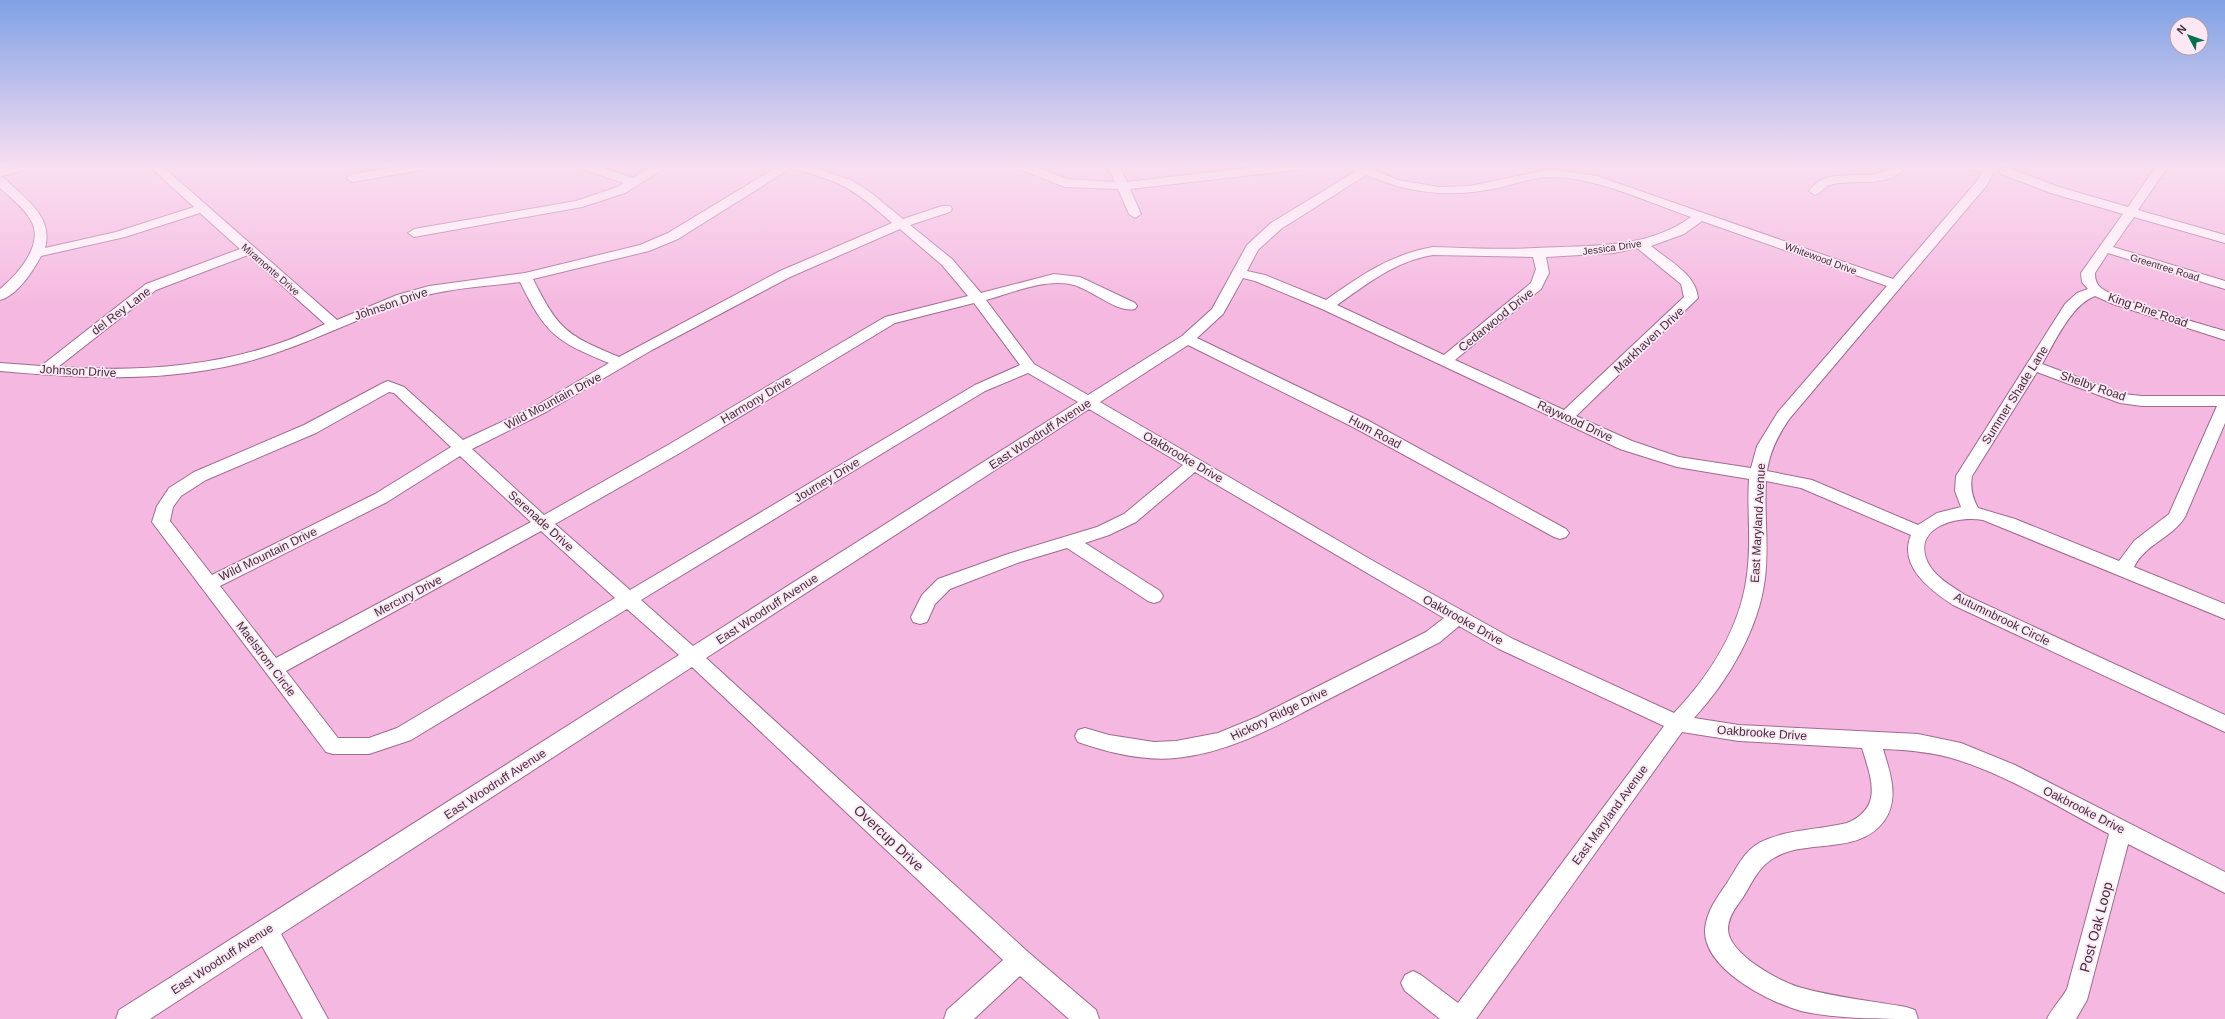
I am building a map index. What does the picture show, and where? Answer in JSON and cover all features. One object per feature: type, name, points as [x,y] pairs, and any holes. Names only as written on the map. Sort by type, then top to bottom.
[{"type":"street","points":[[0,296],[23,274],[37,253],[42,231],[37,219],[31,213]]},
{"type":"street","points":[[37,253],[84,245],[124,235],[189,213]]},
{"type":"street","name":"Miramonte Drive","points":[[207,213],[334,325]]},
{"type":"street","points":[[414,233],[530,213]]},
{"type":"street","name":"Johnson Drive","points":[[0,367],[93,374],[140,374],[181,370],[236,360],[285,346],[402,298],[429,290],[525,278],[610,258],[651,245],[673,236],[711,213]]},
{"type":"street","name":"Oakbrooke Drive","points":[[887,213],[947,262],[977,297],[1029,367],[1368,567],[1506,644],[1677,723],[1739,733],[1918,742],[1961,752],[2008,771],[2225,883]]},
{"type":"street","name":"Wild Mountain Drive","points":[[209,584],[381,498],[461,448],[541,409],[647,347],[785,274],[901,224],[935,213]]},
{"type":"street","name":"East Woodruff Avenue","points":[[128,1019],[1187,340],[1218,311],[1240,273],[1252,248],[1276,226],[1298,213]]},
{"type":"street","points":[[1691,213],[1701,216]]},
{"type":"street","name":"East Maryland Avenue","points":[[1461,1019],[1677,723],[1692,708],[1733,646],[1750,607],[1756,579],[1759,475],[1765,446],[1784,415],[1874,311],[1894,284],[1957,213]]},
{"type":"street","name":"King Pine Road","points":[[2130,213],[2104,248],[2087,276],[2091,287],[2096,292],[2118,301],[2225,336]]},
{"type":"street","points":[[2136,213],[2225,239]]},
{"type":"street","name":"Jessica Drive","points":[[1327,306],[1390,264],[1403,256],[1413,253],[1433,251],[1584,252],[1640,244],[1679,234],[1701,216]]},
{"type":"street","name":"Whitewood Drive","points":[[1701,216],[1894,284]]},
{"type":"street","name":"Markhaven Drive","points":[[1566,417],[1691,298],[1692,292],[1686,281],[1640,244]]},
{"type":"street","name":"Greentree Road","points":[[2104,248],[2225,286]]},
{"type":"street","name":"del Rey Lane","points":[[45,370],[151,287],[250,250]]},
{"type":"street","name":"Cedarwood Drive","points":[[1445,361],[1536,286],[1541,279],[1544,269],[1537,252]]},
{"type":"street","name":"Raywood Drive","points":[[1240,273],[1260,278],[1327,306],[1626,445],[1677,462],[1786,479],[1826,491],[1922,532]]},
{"type":"street","points":[[525,278],[543,313],[554,327],[571,341],[621,363]]},
{"type":"street","name":"Harmony Drive","points":[[543,523],[674,449],[890,320],[1054,278],[1075,280],[1130,306]]},
{"type":"street","name":"Summer Shade Lane","points":[[1973,513],[1963,494],[1962,484],[1964,476],[2075,300],[2096,292]]},
{"type":"street","name":"Hum Road","points":[[1187,340],[1361,424],[1560,533]]},
{"type":"street","name":"Shelby Road","points":[[2034,366],[2120,398],[2142,401],[2225,401]]},
{"type":"street","name":"Journey Drive","points":[[628,599],[980,388],[1029,367]]},
{"type":"street","name":"Serenade Drive","points":[[388,386],[399,390],[543,523],[693,657]]},
{"type":"street","name":"Maelstrom Circle","points":[[388,386],[310,429],[200,476],[175,492],[165,506],[161,522],[333,746],[370,746],[404,734],[628,599]]},
{"type":"street","points":[[2123,571],[2128,559],[2136,548],[2169,525],[2176,517],[2225,405]]},
{"type":"street","points":[[920,617],[928,600],[936,591],[956,578],[1103,531],[1130,518],[1199,466]]},
{"type":"street","points":[[1922,532],[1937,519],[1948,515],[1973,513],[2009,523],[2225,612]]},
{"type":"street","name":"Mercury Drive","points":[[273,669],[543,523]]},
{"type":"street","name":"Autumnbrook Circle","points":[[1922,532],[1916,546],[1917,556],[1921,566],[1936,584],[1959,600],[2225,724]]},
{"type":"street","points":[[1069,542],[1154,596]]},
{"type":"street","name":"Hickory Ridge Drive","points":[[1085,736],[1110,745],[1131,749],[1170,751],[1202,747],[1238,735],[1264,723],[1434,636],[1458,617]]},
{"type":"street","name":"Overcup Drive","points":[[693,657],[903,852],[951,894],[1020,960],[1087,1019]]},
{"type":"street","points":[[1870,739],[1882,788],[1881,801],[1877,814],[1857,828],[1844,833],[1802,839],[1771,848],[1754,861],[1720,914],[1718,922],[1719,936],[1725,950],[1737,964],[1757,980],[1787,995],[1802,1000],[1906,1019]]},
{"type":"street","name":"Post Oak Loop","points":[[2059,1019],[2070,1008],[2078,992],[2122,829]]},
{"type":"street","points":[[266,930],[316,1019]]},
{"type":"street","points":[[956,1019],[1020,960]]},
{"type":"street","points":[[1413,983],[1461,1019]]}]
